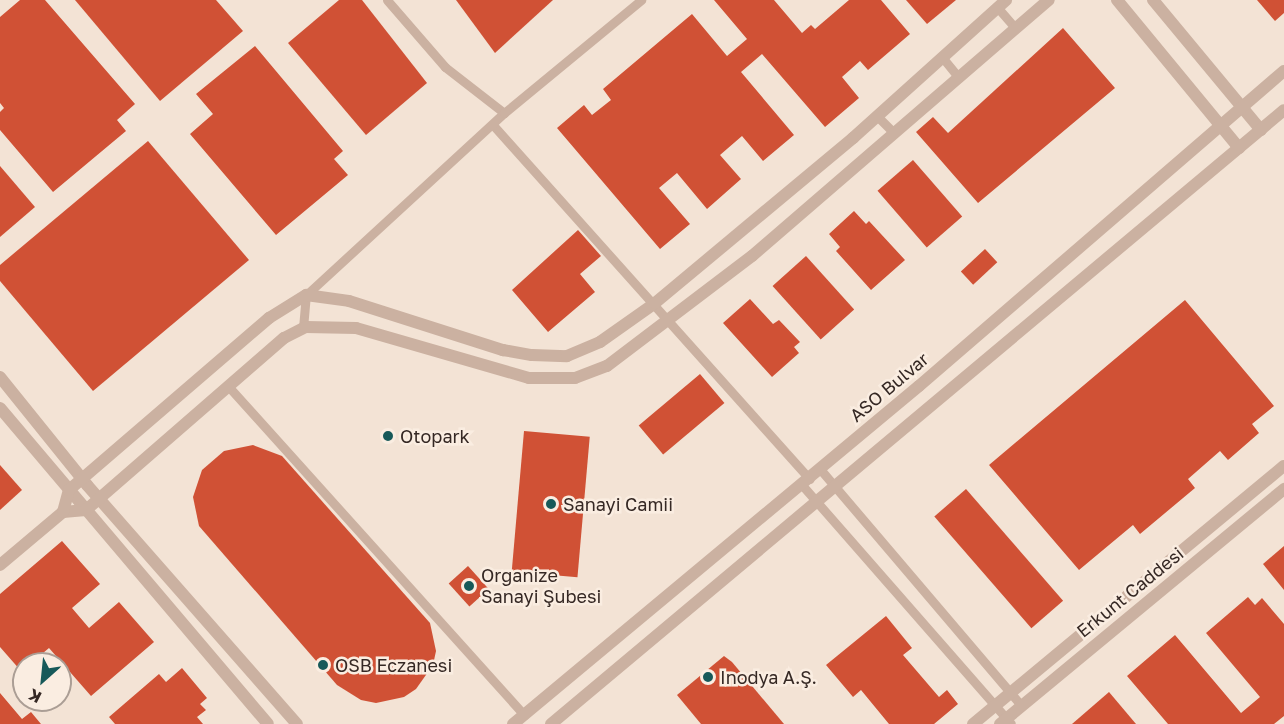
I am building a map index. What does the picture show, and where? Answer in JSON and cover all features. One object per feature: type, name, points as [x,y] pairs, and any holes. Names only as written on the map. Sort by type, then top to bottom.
[{"type":"street","points":[[387,0],[446,67],[504,112]]},
{"type":"street","points":[[0,565],[63,512],[69,490],[269,318],[306,295],[493,125],[504,112],[641,0]]},
{"type":"street","points":[[63,512],[86,510],[284,338],[303,328],[316,325],[356,328],[504,374],[561,380],[591,373],[620,359],[752,256],[1049,0]]},
{"type":"street","points":[[1117,0],[1239,148]]},
{"type":"street","points":[[1153,0],[1244,105],[1261,130]]},
{"type":"street","points":[[306,295],[349,301],[503,350],[554,357],[600,342],[655,303],[877,116],[1002,4],[1015,28]]},
{"type":"street","points":[[942,57],[958,77]]},
{"type":"street","name":"ASO Bulvar","points":[[513,724],[805,482],[1284,71]]},
{"type":"street","points":[[551,724],[1284,110]]},
{"type":"street","points":[[877,116],[894,133]]},
{"type":"street","points":[[493,125],[655,303],[805,482],[817,502],[995,706],[1006,722]]},
{"type":"street","points":[[303,328],[306,295]]},
{"type":"street","points":[[0,377],[99,499],[297,724]]},
{"type":"street","points":[[228,386],[524,715]]},
{"type":"street","points":[[0,408],[268,724]]},
{"type":"street","points":[[973,724],[1284,466]]},
{"type":"street","points":[[820,469],[1021,705]]},
{"type":"street","name":"Erkunt Caddesi","points":[[1006,722],[1021,705],[1284,489]]},
{"type":"building","points":[[20,0],[45,0],[135,104],[117,120],[126,131],[53,192],[0,130],[0,112],[4,108],[0,103],[0,17]]},
{"type":"building","points":[[75,0],[216,0],[243,31],[160,101]]},
{"type":"building","points":[[339,0],[362,0],[427,83],[366,135],[288,43]]},
{"type":"building","points":[[456,0],[553,0],[495,53]]},
{"type":"building","points":[[714,0],[774,0],[802,33],[811,25],[815,29],[849,0],[881,0],[910,34],[868,70],[860,61],[842,77],[859,98],[825,127],[762,54],[741,72],[794,135],[763,161],[742,136],[720,155],[741,179],[707,209],[677,173],[659,188],[690,224],[660,249],[557,128],[584,105],[592,115],[611,100],[603,89],[692,14],[727,56],[747,39]]},
{"type":"building","points":[[906,0],[956,0],[927,24]]},
{"type":"building","points":[[1257,0],[1284,0],[1284,13],[1275,21]]},
{"type":"building","points":[[1063,28],[1115,88],[978,203],[916,132],[933,117],[948,133]]},
{"type":"building","points":[[255,46],[343,151],[334,159],[348,175],[276,235],[190,134],[213,114],[196,94]]},
{"type":"building","points":[[148,141],[249,260],[93,391],[0,281],[0,265]]},
{"type":"building","points":[[913,160],[962,217],[927,247],[878,191]]},
{"type":"building","points":[[0,166],[35,207],[0,237]]},
{"type":"building","points":[[854,211],[866,224],[869,221],[905,260],[871,290],[836,251],[840,247],[829,234]]},
{"type":"building","points":[[578,230],[601,256],[580,274],[595,292],[548,332],[512,290]]},
{"type":"building","points":[[985,249],[997,262],[973,285],[961,272]]},
{"type":"building","points":[[806,256],[854,310],[821,340],[773,286]]},
{"type":"building","points":[[750,299],[773,324],[779,320],[800,342],[794,347],[799,353],[772,377],[723,323]]},
{"type":"building","points":[[1185,300],[1274,406],[1252,424],[1259,433],[1228,460],[1220,451],[1188,479],[1195,488],[1140,534],[1133,525],[1079,570],[989,465]]},
{"type":"building","points":[[700,374],[724,403],[663,455],[639,425]]},
{"type":"building","name":"Sanayi Camii","points":[[524,431],[590,437],[577,577],[512,571]]},
{"type":"building","points":[[253,445],[282,456],[430,623],[436,651],[433,665],[416,689],[404,697],[376,703],[361,700],[337,685],[199,526],[193,497],[202,470],[224,451]]},
{"type":"building","points":[[0,465],[22,490],[0,510]]},
{"type":"building","points":[[966,489],[1063,601],[1031,628],[934,517]]},
{"type":"building","points":[[62,541],[100,584],[72,608],[89,628],[119,602],[154,642],[91,696],[72,674],[72,652],[52,652],[49,648],[44,652],[12,652],[12,661],[0,647],[0,594]]},
{"type":"building","points":[[1284,546],[1284,590],[1263,564]]},
{"type":"building","name":"Organize Sanayi Şubesi","points":[[468,566],[489,589],[469,606],[449,583]]},
{"type":"building","points":[[1248,597],[1255,605],[1262,598],[1284,624],[1284,716],[1274,724],[1168,724],[1127,676],[1175,635],[1241,713],[1260,697],[1206,633]]},
{"type":"building","points":[[886,616],[912,648],[903,655],[939,697],[947,690],[958,704],[934,724],[889,724],[861,690],[853,697],[826,665]]},
{"type":"building","points":[[724,656],[732,662],[784,724],[701,724],[677,695]]},
{"type":"building","points":[[182,668],[207,698],[200,704],[206,710],[197,717],[203,724],[115,724],[109,717],[159,674],[166,682]]},
{"type":"building","points":[[1109,692],[1136,724],[1072,724]]},
{"type":"building","points":[[0,693],[12,707],[12,712],[16,712],[22,719],[31,712],[41,724],[0,724]]},
{"type":"place","name":"Otopark","points":[[388,436]]},
{"type":"place","name":"Sanayi Camii","points":[[551,504]]},
{"type":"place","name":"Organize Sanayi Şubesi","points":[[469,586]]},
{"type":"place","name":"OSB Eczanesi","points":[[323,665]]},
{"type":"place","name":"Inodya A.Ş.","points":[[708,677]]}]
